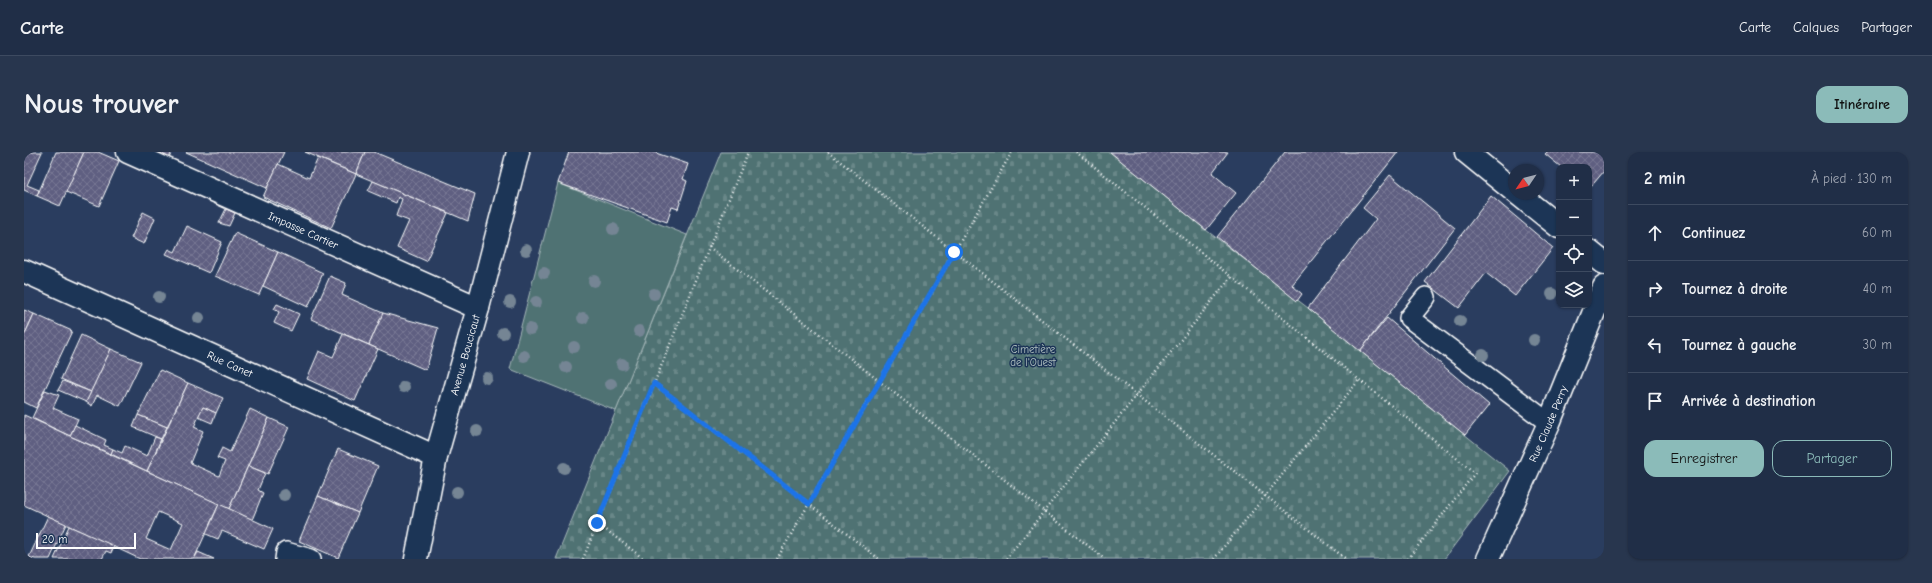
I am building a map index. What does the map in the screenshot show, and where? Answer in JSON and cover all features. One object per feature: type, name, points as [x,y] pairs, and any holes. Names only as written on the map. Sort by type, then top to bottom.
[{"type":"street","name":"Impasse Cartier","points":[[128,152],[478,308]]},
{"type":"street","name":"Avenue Boucicaut","points":[[416,559],[436,457],[478,308],[518,152]]},
{"type":"street","points":[[1466,152],[1508,186]]},
{"type":"street","points":[[1525,200],[1556,225]]},
{"type":"street","points":[[1592,253],[1604,263]]},
{"type":"street","name":"Rue Canet","points":[[24,271],[436,457]]},
{"type":"street","name":"Rue Claude Perry","points":[[1488,559],[1549,423],[1604,287]]},
{"type":"lane","points":[[1426,298],[1409,318],[1549,423]]},
{"type":"lane","points":[[284,559],[286,552],[311,559]]},
{"type":"path","points":[[583,559],[748,152]]},
{"type":"path","points":[[828,152],[1346,559]]},
{"type":"path","points":[[777,559],[1012,152]]},
{"type":"path","points":[[1076,152],[1475,474],[1408,559]]},
{"type":"path","points":[[709,247],[1105,559]]},
{"type":"path","points":[[1006,559],[1232,277]]},
{"type":"path","points":[[1214,559],[1359,380]]},
{"type":"path","points":[[654,383],[879,559]]},
{"type":"path","points":[[597,523],[644,559]]},
{"type":"green space","name":"Cimetière de l'Ouest","points":[[721,152],[1110,152],[1206,230],[1308,308],[1510,471],[1444,559],[556,559]]},
{"type":"green space","points":[[558,183],[687,235],[616,411],[510,369]]},
{"type":"building","points":[[24,152],[42,152],[27,185],[39,190],[37,196],[24,190]]},
{"type":"building","points":[[56,152],[84,152],[60,206],[37,196]]},
{"type":"building","points":[[84,152],[98,152],[119,161],[99,206],[66,192]]},
{"type":"building","points":[[151,152],[172,152],[168,160]]},
{"type":"building","points":[[186,152],[284,152],[267,188]]},
{"type":"building","points":[[305,152],[365,152],[356,174]]},
{"type":"building","points":[[365,152],[374,152],[475,194],[468,221],[356,174]]},
{"type":"building","points":[[569,152],[653,152],[688,164],[683,179],[687,181],[678,209],[672,207],[667,222],[558,183]]},
{"type":"building","points":[[1110,152],[1228,152],[1212,173],[1236,193],[1206,230]]},
{"type":"building","points":[[1285,152],[1398,152],[1292,285],[1302,294],[1297,301],[1217,237]]},
{"type":"building","points":[[1547,152],[1604,152],[1604,171],[1592,185],[1592,164],[1557,164],[1545,154]]},
{"type":"building","points":[[318,158],[356,174],[331,228],[263,197],[278,164],[309,178]]},
{"type":"building","points":[[1390,175],[1455,228],[1360,351],[1308,308],[1376,219],[1363,208]]},
{"type":"building","points":[[373,181],[448,213],[426,261],[397,248],[409,221],[396,216],[402,199],[398,197],[396,203],[368,191]]},
{"type":"building","points":[[1491,196],[1553,248],[1515,296],[1486,273],[1459,308],[1425,282]]},
{"type":"building","points":[[226,209],[235,213],[229,226],[219,223]]},
{"type":"building","points":[[143,212],[155,218],[144,244],[131,238]]},
{"type":"building","points":[[187,226],[222,242],[209,273],[166,254],[169,249],[175,252]]},
{"type":"building","points":[[235,233],[278,252],[259,295],[215,276]]},
{"type":"building","points":[[278,252],[323,273],[308,307],[263,286]]},
{"type":"building","points":[[330,276],[346,283],[342,295],[383,313],[369,345],[311,319]]},
{"type":"building","points":[[277,304],[299,314],[291,331],[274,323],[279,312],[274,309]]},
{"type":"building","points":[[24,310],[34,314],[24,336]]},
{"type":"building","points":[[383,313],[438,328],[426,370],[369,345]]},
{"type":"building","points":[[34,314],[72,331],[36,408],[24,402],[24,336]]},
{"type":"building","points":[[1387,318],[1489,405],[1465,435],[1360,351]]},
{"type":"building","points":[[343,334],[378,349],[355,401],[307,379],[319,351],[333,357]]},
{"type":"building","points":[[81,335],[111,349],[91,392],[61,379]]},
{"type":"building","points":[[111,349],[141,362],[120,406],[97,395],[92,406],[86,402]]},
{"type":"building","points":[[160,370],[188,383],[167,427],[138,415]]},
{"type":"building","points":[[63,381],[91,392],[86,402],[58,390]]},
{"type":"building","points":[[188,383],[223,398],[216,413],[203,407],[194,427],[203,431],[190,463],[219,476],[225,461],[217,458],[222,448],[230,452],[250,409],[269,418],[229,509],[147,471]]},
{"type":"building","points":[[45,390],[59,395],[53,408],[78,419],[70,436],[32,418]]},
{"type":"building","points":[[203,407],[216,413],[212,423],[198,417]]},
{"type":"building","points":[[24,415],[219,504],[194,559],[140,559],[24,505]],"holes":[[[158,512],[183,523],[171,550],[146,539]]]},
{"type":"building","points":[[138,415],[167,427],[161,439],[133,427]]},
{"type":"building","points":[[269,418],[289,427],[268,474],[248,466]]},
{"type":"building","points":[[75,425],[106,440],[104,445],[113,449],[111,454],[70,436]]},
{"type":"building","points":[[155,437],[161,439],[147,471],[111,454],[113,449],[122,453],[125,446],[147,456]]},
{"type":"building","points":[[338,449],[378,466],[358,513],[318,496]]},
{"type":"building","points":[[248,466],[265,473],[258,490],[263,493],[252,520],[229,509]]},
{"type":"building","points":[[318,496],[358,513],[338,558],[299,541]]},
{"type":"building","points":[[219,504],[273,529],[264,549],[222,531],[218,539],[206,534]]},
{"type":"building","points":[[48,516],[66,524],[50,559],[35,559],[29,557]]},
{"type":"building","points":[[69,526],[114,546],[111,553],[106,551],[102,559],[54,559]]},
{"type":"building","points":[[198,552],[214,559],[194,559]]},
{"type":"route","points":[[597,523],[654,383],[809,504],[954,252]]}]
